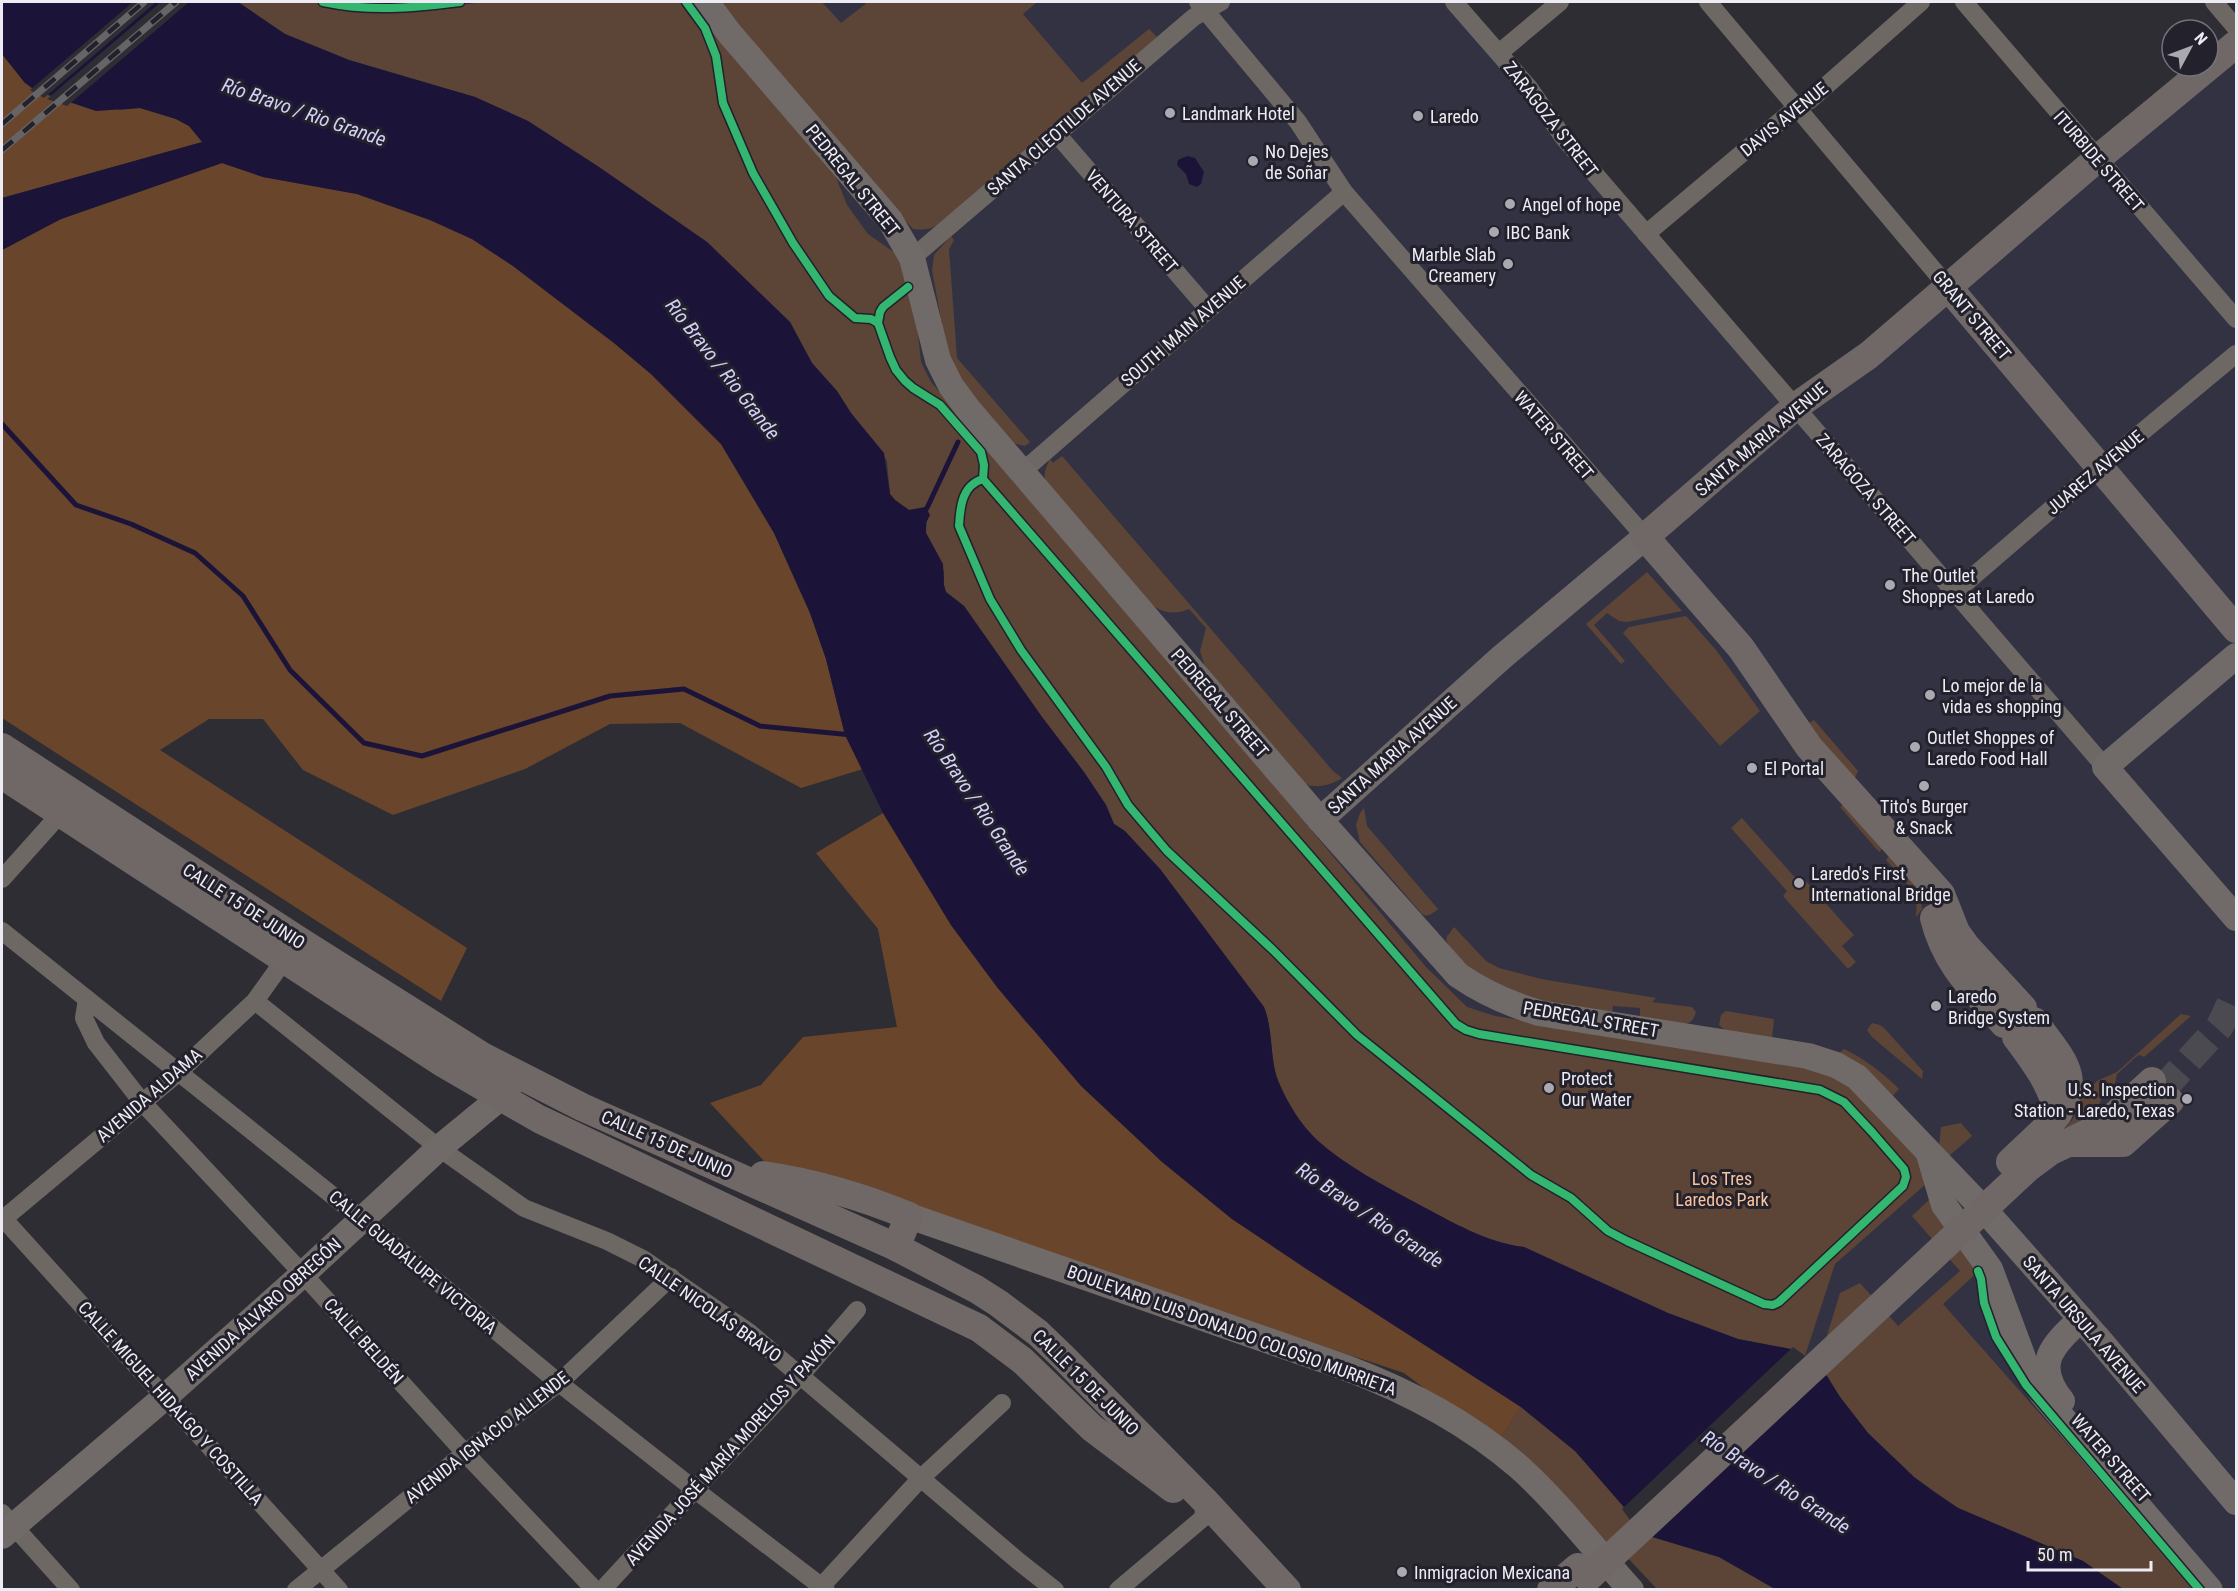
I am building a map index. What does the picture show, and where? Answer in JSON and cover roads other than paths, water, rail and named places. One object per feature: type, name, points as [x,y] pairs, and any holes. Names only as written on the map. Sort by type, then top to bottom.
[{"type":"main road","name":"PEDREGAL STREET","points":[[706,2],[730,34],[890,220],[912,258],[938,360],[951,386],[968,409],[1320,820],[1458,975],[1478,989],[1504,1002],[1539,1013],[1788,1052],[1836,1065],[1857,1077],[1928,1150]]},
{"type":"main road","name":"SANTA MARIA AVENUE","points":[[1320,820],[1502,657],[1645,537],[1795,406],[1869,355],[2097,159],[2236,44]]},
{"type":"main road","name":"GRANT STREET","points":[[1948,287],[2236,628]]},
{"type":"main road","name":"WATER STREET","points":[[1645,537],[1741,648],[1809,747],[1913,866],[1941,894],[1956,932],[2019,1023],[2058,1055],[2069,1077],[2070,1089],[2058,1127]]},
{"type":"main road","points":[[2105,767],[2236,656]]},
{"type":"main road","name":"CALLE 15 DE JUNIO","points":[[2,747],[303,944],[469,1048],[517,1075],[582,1107],[896,1247],[976,1289],[1007,1309],[1038,1333],[1204,1509],[1287,1590]]},
{"type":"main road","name":"ZARAGOZA STREET","points":[[2105,767],[2236,918]]},
{"type":"main road","name":"CALLE 15 DE JUNIO","points":[[2,775],[444,1064],[500,1098],[979,1328],[1023,1361],[1092,1428],[1204,1509],[1274,1590]]},
{"type":"main road","name":"AVENIDA ÁLVARO OBREGÓN","points":[[6,1525],[165,1396],[363,1220],[439,1148],[500,1098],[517,1075]]},
{"type":"main road","points":[[1551,1590],[1582,1578],[2058,1127],[2101,1137],[2113,1133],[2124,1126],[2157,1086]]},
{"type":"main road","name":"SANTA URSULA AVENUE","points":[[1928,1150],[1948,1184],[2088,1327],[2236,1502]]},
{"type":"main road","points":[[623,1159],[691,1164],[771,1176],[863,1199],[909,1216],[896,1247]]},
{"type":"main road","name":"WATER STREET","points":[[1948,1184],[1944,1205],[1990,1269],[2028,1371],[2043,1395],[2210,1590]]},
{"type":"main road","name":"BOULEVARD LUIS DONALDO COLOSIO MURRIETA","points":[[909,1216],[1334,1364],[1411,1395],[1460,1422],[1519,1468],[1550,1499],[1631,1590]]},
{"type":"main road","name":"WATER STREET","points":[[2088,1327],[2057,1340],[2048,1354],[2049,1380],[2058,1396],[2225,1590]]},
{"type":"street","name":"ZARAGOZA STREET","points":[[1454,2],[1530,89],[1563,137],[2105,767]]},
{"type":"street","points":[[1499,53],[1560,2]]},
{"type":"street","name":"GRANT STREET","points":[[1708,2],[1948,287]]},
{"type":"street","name":"DAVIS AVENUE","points":[[1646,234],[1797,107],[1810,100],[1921,2]]},
{"type":"street","name":"ITURBIDE STREET","points":[[1964,2],[2236,319]]},
{"type":"street","points":[[2214,2],[2236,28]]},
{"type":"street","name":"SANTA CLEOTILDE AVENUE","points":[[912,258],[1208,4]]},
{"type":"street","name":"WATER STREET","points":[[1208,4],[1298,122],[1344,192],[1645,537]]},
{"type":"street","name":"VENTURA STREET","points":[[1056,133],[1208,309]]},
{"type":"street","name":"SOUTH MAIN AVENUE","points":[[1023,471],[1344,192]]},
{"type":"street","name":"JUAREZ AVENUE","points":[[1955,592],[2236,354]]},
{"type":"street","points":[[2,879],[61,813]]},
{"type":"street","name":"CALLE GUADALUPE VICTORIA","points":[[2,931],[363,1220],[559,1383],[822,1588]]},
{"type":"street","name":"AVENIDA ALDAMA","points":[[2,1219],[179,1072],[255,1001],[285,959]]},
{"type":"street","name":"CALLE BELDÉN","points":[[87,999],[84,1018],[96,1043],[142,1102],[303,1274],[465,1453],[595,1590]]},
{"type":"street","name":"CALLE NICOLÁS BRAVO","points":[[255,1001],[439,1148],[524,1208],[607,1241],[643,1259],[750,1333],[1055,1590]]},
{"type":"street","name":"CALLE MIGUEL HIDALGO Y COSTILLA","points":[[2,1219],[339,1590]]},
{"type":"street","name":"AVENIDA IGNACIO ALLENDE","points":[[296,1590],[465,1453],[559,1383],[671,1277]]},
{"type":"street","name":"AVENIDA JOSÉ MARÍA MORELOS Y PAVÓN","points":[[603,1590],[801,1375],[857,1310]]},
{"type":"street","points":[[822,1588],[921,1478],[1002,1403]]},
{"type":"street","points":[[1118,1590],[1204,1509]]},
{"type":"street","points":[[6,1525],[71,1590]]},
{"type":"water","name":"Río Bravo / Rio Grande","points":[[2,2],[238,2],[285,34],[349,60],[475,97],[528,121],[707,242],[790,322],[812,363],[837,391],[851,413],[884,453],[890,494],[909,510],[926,507],[930,515],[926,523],[926,533],[943,564],[946,592],[964,606],[1042,717],[1084,772],[1106,805],[1114,824],[1125,831],[1160,869],[1264,1007],[1279,1083],[1295,1114],[1317,1140],[1366,1175],[1469,1230],[1496,1241],[1524,1247],[1668,1313],[1738,1339],[1791,1349],[1827,1376],[1868,1433],[1914,1477],[1934,1492],[1958,1508],[2083,1561],[2123,1589],[1775,1589],[1719,1557],[1649,1536],[1575,1451],[1521,1407],[1232,1219],[1161,1161],[1081,1086],[997,987],[951,925],[883,813],[845,735],[826,659],[810,613],[774,533],[721,444],[651,374],[614,343],[513,266],[472,239],[430,220],[357,194],[263,177],[222,163],[61,219],[2,250],[2,198],[202,142],[189,126],[176,119],[140,108],[96,111],[36,91],[25,83],[2,54]]},
{"type":"water","points":[[1187,156],[1195,158],[1204,172],[1201,184],[1197,187],[1189,184],[1186,174],[1177,165],[1178,160]]},
{"type":"waterway","points":[[2,424],[76,505],[131,524],[195,553],[243,596],[290,670],[364,743],[422,756],[610,696],[684,689],[760,726],[852,735]]},
{"type":"waterway","points":[[927,508],[958,442]]},
{"type":"tunnel","points":[[2161,1091],[2220,1026],[2236,992]]},
{"type":"railway","points":[[2,124],[144,2]]},
{"type":"railway","points":[[2,150],[176,2]]},
{"type":"place","name":"Landmark Hotel","points":[[1170,113]]},
{"type":"place","name":"Laredo","points":[[1418,116]]},
{"type":"place","name":"No Dejes de Soñar","points":[[1253,161]]},
{"type":"place","name":"Angel of hope","points":[[1510,204]]},
{"type":"place","name":"IBC Bank","points":[[1494,232]]},
{"type":"place","name":"Marble Slab Creamery","points":[[1508,264]]},
{"type":"place","name":"The Outlet Shoppes at Laredo","points":[[1890,585]]},
{"type":"place","name":"Lo mejor de la vida es shopping","points":[[1930,695]]},
{"type":"place","name":"Outlet Shoppes of Laredo Food Hall","points":[[1915,747]]},
{"type":"place","name":"El Portal","points":[[1752,768]]},
{"type":"place","name":"Tito's Burger & Snack","points":[[1924,786]]},
{"type":"place","name":"Laredo's First International Bridge","points":[[1799,883]]},
{"type":"place","name":"Laredo Bridge System","points":[[1936,1006]]},
{"type":"place","name":"Protect Our Water","points":[[1549,1088]]},
{"type":"place","name":"U.S. Inspection Station - Laredo, Texas","points":[[2187,1099]]},
{"type":"place","name":"Inmigracion Mexicana","points":[[1402,1572]]},
{"type":"park label","name":"Los Tres Laredos Park","points":[[1722,1188]]}]
